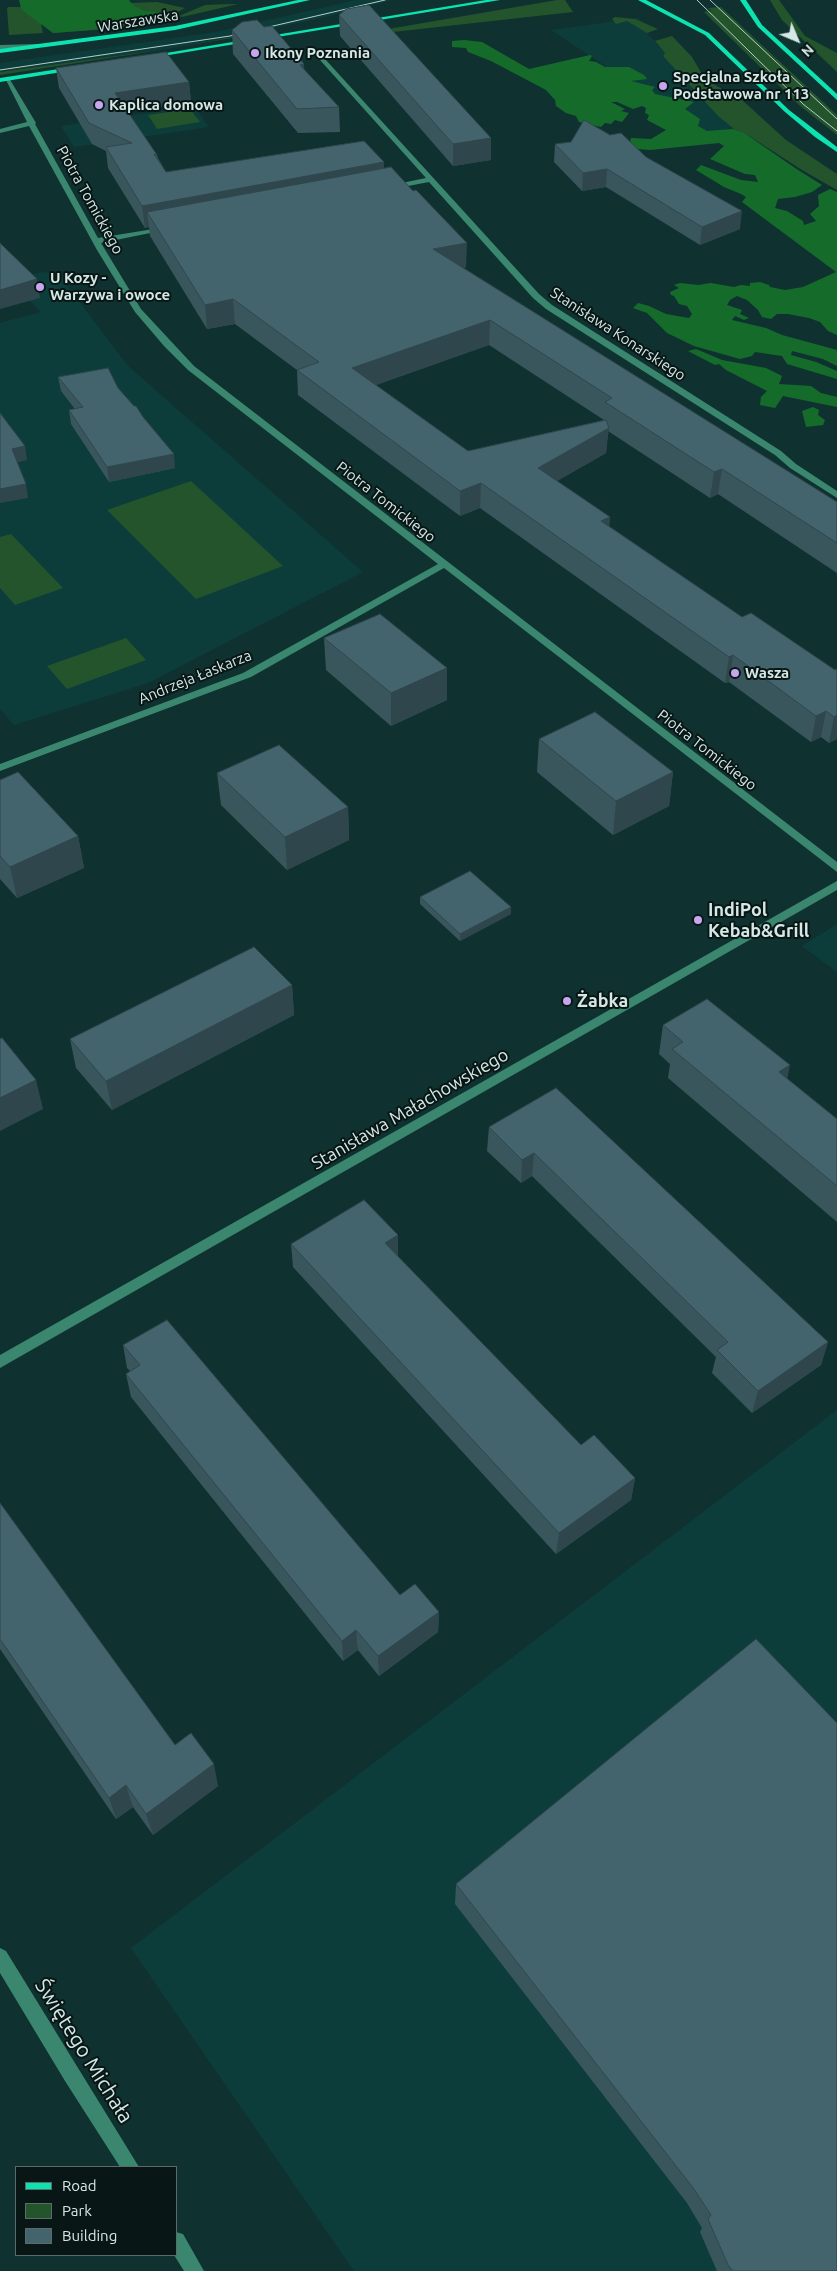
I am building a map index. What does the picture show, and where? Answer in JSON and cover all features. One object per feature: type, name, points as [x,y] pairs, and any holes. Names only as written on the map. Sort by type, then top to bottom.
[{"type":"main road","name":"Warszawska","points":[[0,51],[175,28],[307,0]]},
{"type":"main road","points":[[146,57],[497,0]]},
{"type":"main road","points":[[641,0],[712,37],[787,111],[837,150]]},
{"type":"main road","points":[[743,0],[751,15],[760,26],[837,98]]},
{"type":"main road","points":[[3,80],[81,67]]},
{"type":"street","points":[[0,47],[57,45]]},
{"type":"street","name":"Stanisława Konarskiego","points":[[313,49],[536,296],[549,307],[778,453],[792,466],[837,495]]},
{"type":"street","name":"Piotra Tomickiego","points":[[3,80],[33,123],[70,196],[138,310],[167,344],[192,368],[837,868]]},
{"type":"street","points":[[0,131],[33,123]]},
{"type":"street","points":[[384,189],[432,179]]},
{"type":"street","points":[[97,241],[175,227]]},
{"type":"street","name":"Andrzeja Łaskarza","points":[[0,768],[247,675],[444,564]]},
{"type":"street","name":"Stanisława Małachowskiego","points":[[0,1362],[837,885]]},
{"type":"street","name":"Świętego Michała","points":[[0,1957],[71,2075],[129,2166]]},
{"type":"street","points":[[178,2244],[195,2271]]},
{"type":"shaded area","points":[[356,0],[392,0],[321,18],[173,48],[0,72],[0,63],[216,32]]},
{"type":"shaded area","name":"Specjalna Szkoła Podstawowa nr 113","points":[[638,18],[652,30],[646,32],[665,53],[663,56],[718,116],[733,128],[706,133],[551,30]]},
{"type":"shaded area","points":[[191,102],[209,127],[74,147],[61,126],[168,110],[166,106]]},
{"type":"shaded area","points":[[42,272],[58,274],[128,366],[363,572],[148,683],[14,725],[0,709],[0,323],[41,312],[10,281]]},
{"type":"shaded area","points":[[837,924],[837,972],[802,946]]},
{"type":"shaded area","points":[[837,1410],[837,2271],[354,2271],[131,1948]]},
{"type":"green space","points":[[19,0],[129,0],[134,6],[145,11],[157,12],[163,15],[162,19],[138,26],[53,33],[26,13],[21,8]]},
{"type":"green space","points":[[565,0],[573,12],[366,35],[365,33]]},
{"type":"green space","points":[[770,0],[779,0],[805,36],[837,53],[837,72],[782,20]]},
{"type":"green space","points":[[157,2],[185,8],[171,16],[173,18],[149,23],[109,29],[53,33],[48,8],[52,6]]},
{"type":"green space","points":[[238,4],[182,17],[179,16],[205,5]]},
{"type":"green space","points":[[30,7],[41,24],[43,33],[9,35],[7,8]]},
{"type":"green space","points":[[721,7],[837,115],[837,135],[799,105],[704,12],[711,11],[708,8]]},
{"type":"green space","points":[[615,17],[635,19],[658,29],[647,33],[627,21],[616,24],[612,19]]},
{"type":"green space","points":[[260,32],[261,33],[173,48]]},
{"type":"green space","points":[[672,36],[692,57],[702,74],[715,85],[742,100],[786,140],[837,174],[837,190],[743,132],[732,129],[718,116],[663,56],[665,53],[655,41]]},
{"type":"green space","points":[[452,41],[482,42],[529,69],[590,55],[592,56],[589,61],[596,62],[605,67],[629,67],[644,75],[647,79],[631,81],[655,87],[652,90],[655,94],[694,102],[685,109],[700,119],[698,126],[707,131],[732,129],[743,132],[822,185],[812,192],[778,199],[775,208],[787,211],[803,221],[804,225],[816,221],[810,214],[819,206],[818,195],[830,189],[837,192],[837,335],[828,331],[820,322],[809,318],[788,314],[777,314],[771,319],[762,317],[758,310],[747,300],[737,296],[730,300],[727,305],[742,310],[740,314],[749,318],[744,320],[735,316],[732,320],[766,328],[782,335],[837,350],[837,366],[823,359],[792,351],[791,355],[816,362],[837,371],[837,379],[787,364],[782,356],[755,352],[752,356],[740,359],[694,346],[667,333],[647,313],[633,308],[638,303],[666,314],[689,318],[692,314],[687,306],[679,304],[674,296],[671,295],[670,292],[679,288],[674,285],[680,283],[698,285],[711,283],[734,287],[741,285],[750,286],[750,283],[760,282],[770,287],[785,290],[803,287],[836,272],[742,202],[746,197],[724,187],[696,170],[701,165],[741,180],[758,182],[755,175],[745,174],[710,159],[724,146],[719,143],[650,150],[638,149],[630,143],[631,138],[651,139],[666,130],[647,120],[649,115],[645,113],[646,108],[642,106],[633,109],[617,102],[611,102],[625,109],[621,111],[629,113],[622,122],[615,120],[611,124],[605,123],[601,127],[579,122],[576,116],[566,113],[556,106],[555,100],[546,90],[491,61],[468,52],[466,48],[452,47]]},
{"type":"green space","points":[[173,48],[0,75],[0,72]]},
{"type":"green space","points":[[190,109],[200,122],[157,129],[148,115]]},
{"type":"green space","points":[[696,349],[722,360],[766,368],[782,376],[779,384],[811,386],[821,393],[837,397],[837,407],[783,396],[775,408],[760,405],[761,397],[767,391],[726,370],[719,364],[715,365],[688,351]]},
{"type":"green space","points":[[813,407],[819,410],[818,415],[825,420],[823,425],[806,427],[802,411]]},
{"type":"green space","points":[[191,481],[283,566],[196,599],[107,510]]},
{"type":"green space","points":[[11,534],[63,588],[15,605],[0,588],[0,537]]},
{"type":"green space","points":[[126,638],[146,660],[67,689],[47,666]]},
{"type":"building","points":[[369,5],[491,138],[453,144],[339,15],[346,9]]},
{"type":"building","points":[[257,20],[264,27],[272,26],[304,64],[300,65],[339,107],[297,109],[232,30],[242,22]]},
{"type":"building","points":[[166,52],[189,82],[115,93],[157,155],[154,154],[166,172],[364,141],[384,162],[142,206],[106,147],[132,143],[89,123],[56,68]]},
{"type":"building","points":[[584,120],[610,135],[621,133],[646,157],[742,211],[702,227],[607,169],[583,173],[555,144],[571,142]]},
{"type":"building","points":[[391,167],[467,243],[433,249],[837,502],[837,543],[722,469],[714,472],[605,402],[612,398],[490,320],[352,368],[468,451],[606,420],[609,428],[538,468],[610,517],[601,521],[742,617],[751,613],[835,670],[837,669],[837,715],[834,717],[826,711],[816,716],[733,655],[729,657],[481,483],[460,491],[297,370],[319,362],[233,299],[205,305],[147,212]]},
{"type":"building","points":[[0,243],[37,279],[0,290]]},
{"type":"building","points":[[108,368],[118,388],[136,406],[174,454],[107,467],[69,410],[83,407],[58,377]]},
{"type":"building","points":[[0,413],[25,446],[12,449],[26,484],[0,489]]},
{"type":"building","points":[[380,614],[447,668],[391,693],[324,638]]},
{"type":"building","points":[[595,712],[673,772],[616,801],[539,739]]},
{"type":"building","points":[[279,745],[348,807],[285,837],[217,773]]},
{"type":"building","points":[[18,772],[78,836],[10,867],[0,856],[0,780]]},
{"type":"building","points":[[470,871],[511,907],[460,934],[420,897]]},
{"type":"building","points":[[254,947],[292,985],[106,1081],[70,1039]]},
{"type":"building","points":[[707,999],[790,1065],[779,1072],[837,1119],[837,1186],[672,1049],[683,1042],[663,1025]]},
{"type":"building","points":[[2,1038],[36,1080],[0,1098],[0,1039]]},
{"type":"building","points":[[556,1088],[828,1342],[758,1391],[717,1350],[728,1342],[534,1153],[522,1160],[489,1127]]},
{"type":"building","points":[[364,1200],[398,1235],[385,1243],[581,1445],[594,1435],[635,1478],[559,1533],[291,1244]]},
{"type":"building","points":[[167,1320],[400,1595],[415,1584],[439,1612],[378,1656],[356,1630],[342,1641],[126,1374],[140,1365],[123,1345]]},
{"type":"building","points":[[0,1503],[175,1745],[191,1733],[214,1764],[146,1814],[126,1785],[109,1798],[0,1639]]},
{"type":"building","points":[[756,1639],[837,1723],[837,2271],[733,2271],[728,2265],[708,2219],[711,2215],[694,2189],[456,1884]]},
{"type":"tram line","points":[[0,70],[230,36],[385,0]]},
{"type":"tram line","points":[[697,0],[803,104],[837,131]]},
{"type":"tram line","points":[[710,0],[837,119]]},
{"type":"place","name":"Ikony Poznania","points":[[255,53]]},
{"type":"place","name":"Specjalna Szkoła Podstawowa nr 113","points":[[663,86]]},
{"type":"place","name":"Kaplica domowa","points":[[99,105]]},
{"type":"place","name":"U Kozy - Warzywa i owoce","points":[[40,287]]},
{"type":"place","name":"Wasza","points":[[735,673]]},
{"type":"place","name":"IndiPol Kebab&Grill","points":[[698,920]]},
{"type":"place","name":"Żabka","points":[[567,1001]]}]
